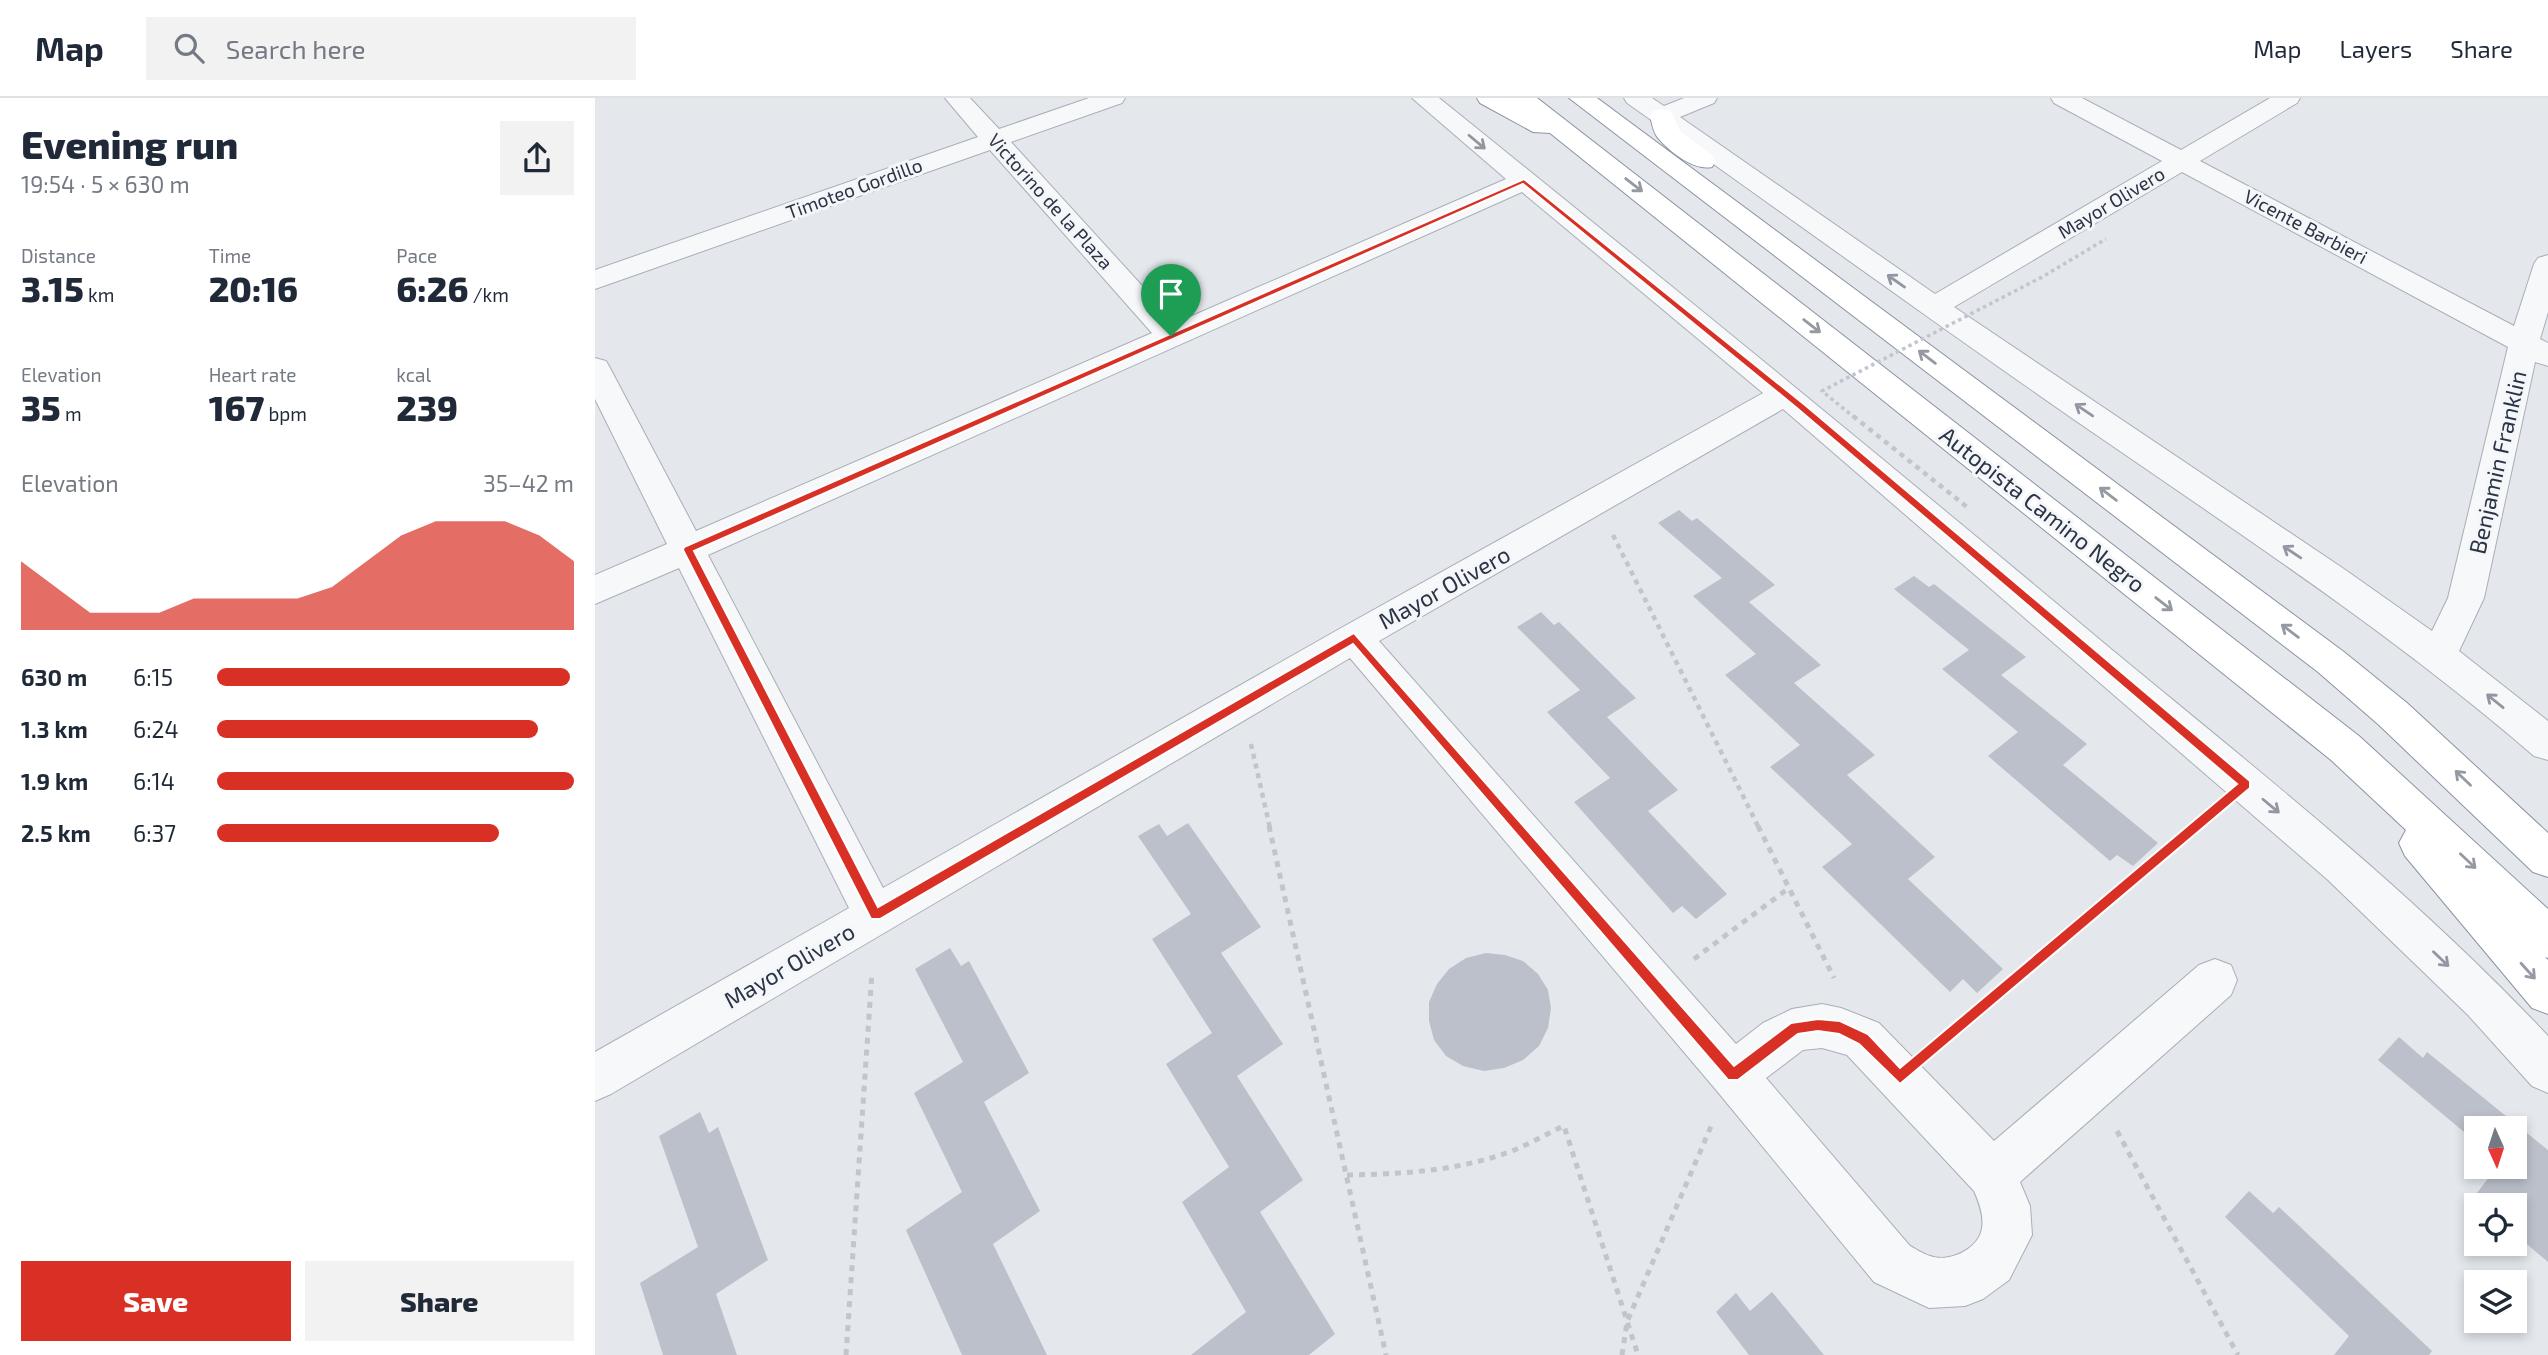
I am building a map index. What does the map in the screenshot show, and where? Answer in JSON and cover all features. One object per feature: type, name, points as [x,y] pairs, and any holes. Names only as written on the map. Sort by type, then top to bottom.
[{"type":"highway","points":[[1489,98],[1597,156]]},
{"type":"highway","name":"Autopista Camino Negro","points":[[1522,98],[2345,748],[2548,938]]},
{"type":"highway","points":[[1581,98],[2331,662],[2393,714],[2548,859]]},
{"type":"highway","points":[[1662,116],[1668,134],[1808,244],[1875,318]]},
{"type":"highway","points":[[2345,748],[2429,855],[2548,993]]},
{"type":"street","name":"Victorino de la Plaza","points":[[957,98],[1171,336]]},
{"type":"street","name":"Timoteo Gordillo","points":[[595,280],[1113,98]]},
{"type":"street","points":[[1425,98],[1785,394],[2343,867],[2484,1000],[2548,1070]]},
{"type":"street","points":[[1636,98],[1933,307],[2340,584],[2438,656],[2548,744]]},
{"type":"street","points":[[1662,116],[1705,98]]},
{"type":"street","name":"Vicente Barbieri","points":[[2063,98],[2536,349]]},
{"type":"street","name":"Mayor Olivero","points":[[1933,307],[2288,98]]},
{"type":"street","points":[[595,590],[1524,181]]},
{"type":"street","name":"Benjamin Franklin","points":[[2438,656],[2466,598],[2536,349],[2548,264]]},
{"type":"street","points":[[595,368],[876,915]]},
{"type":"street","name":"Mayor Olivero","points":[[595,1078],[1242,702],[1785,394]]},
{"type":"street","points":[[1354,638],[1733,1075],[1892,1264],[1929,1283],[1965,1280],[1991,1262],[2007,1236],[2005,1206],[1992,1174],[1863,1039],[1840,1028],[1818,1025],[1795,1028],[1733,1075]]},
{"type":"street","points":[[1992,1174],[2215,981]]},
{"type":"path","points":[[1967,507],[1822,391],[2042,277],[2106,239]]},
{"type":"path","points":[[1596,502],[1863,1039]]},
{"type":"path","points":[[1242,702],[1386,1355]]},
{"type":"path","points":[[1900,1077],[2245,784]]},
{"type":"path","points":[[1657,987],[1789,888]]},
{"type":"path","points":[[846,1355],[876,915]]},
{"type":"path","points":[[1622,1355],[1627,1322],[1733,1075]]},
{"type":"path","points":[[2093,1086],[2238,1355]]},
{"type":"path","points":[[1347,1175],[1404,1175],[1461,1165],[1509,1152],[1564,1126],[1638,1355]]},
{"type":"building","points":[[1679,510],[1692,521],[1697,518],[1775,585],[1749,602],[1821,665],[1794,683],[1875,755],[1847,775],[1935,857],[1908,879],[2003,969],[1977,993],[1963,979],[1950,992],[1822,867],[1852,844],[1770,767],[1800,745],[1725,675],[1756,654],[1693,596],[1722,578],[1658,523]]},
{"type":"building","points":[[1914,576],[1929,587],[1934,584],[2026,657],[2001,675],[2087,744],[2063,765],[2158,843],[2133,866],[2117,855],[2110,861],[1988,756],[2018,732],[1942,669],[1969,650],[1894,589]]},
{"type":"building","points":[[1541,612],[1554,625],[1559,622],[1636,698],[1607,717],[1678,790],[1648,811],[1727,894],[1696,919],[1682,906],[1673,913],[1574,802],[1610,778],[1547,712],[1580,690],[1517,627]]},
{"type":"building","points":[[1188,823],[1261,927],[1221,953],[1283,1044],[1237,1076],[1303,1180],[1260,1212],[1335,1334],[1309,1355],[1191,1355],[1246,1312],[1182,1202],[1229,1167],[1166,1064],[1212,1033],[1152,939],[1191,914],[1138,836],[1159,824],[1167,836]]},
{"type":"building","points":[[950,948],[961,966],[969,961],[1029,1073],[984,1102],[1040,1211],[993,1244],[1047,1355],[962,1355],[906,1230],[962,1192],[914,1093],[963,1062],[915,969]]},
{"type":"building","points":[[1486,953],[1523,961],[1538,974],[1548,990],[1551,1008],[1548,1028],[1539,1046],[1523,1060],[1504,1068],[1484,1071],[1463,1066],[1446,1056],[1434,1040],[1429,1021],[1429,1002],[1437,984],[1449,969],[1466,958]]},
{"type":"building","points":[[2399,1037],[2423,1058],[2427,1052],[2506,1116],[2464,1116],[2464,1132],[2378,1060]]},
{"type":"building","points":[[700,1112],[709,1133],[718,1127],[768,1260],[716,1294],[737,1355],[663,1355],[640,1283],[698,1247],[659,1136]]},
{"type":"building","points":[[2527,1133],[2548,1150],[2548,1262],[2527,1244],[2527,1193],[2477,1193],[2487,1180],[2527,1180]]},
{"type":"building","points":[[2249,1191],[2273,1213],[2279,1207],[2432,1351],[2429,1355],[2334,1355],[2349,1336],[2225,1217]]},
{"type":"building","points":[[1772,1292],[1824,1355],[1749,1355],[1716,1312],[1736,1293],[1750,1311]]},
{"type":"route","points":[[1524,181],[1801,407],[2245,784],[1900,1077],[1863,1039],[1840,1028],[1818,1025],[1795,1028],[1733,1075],[1354,638],[876,915],[688,550],[1171,336],[1524,181]]}]
